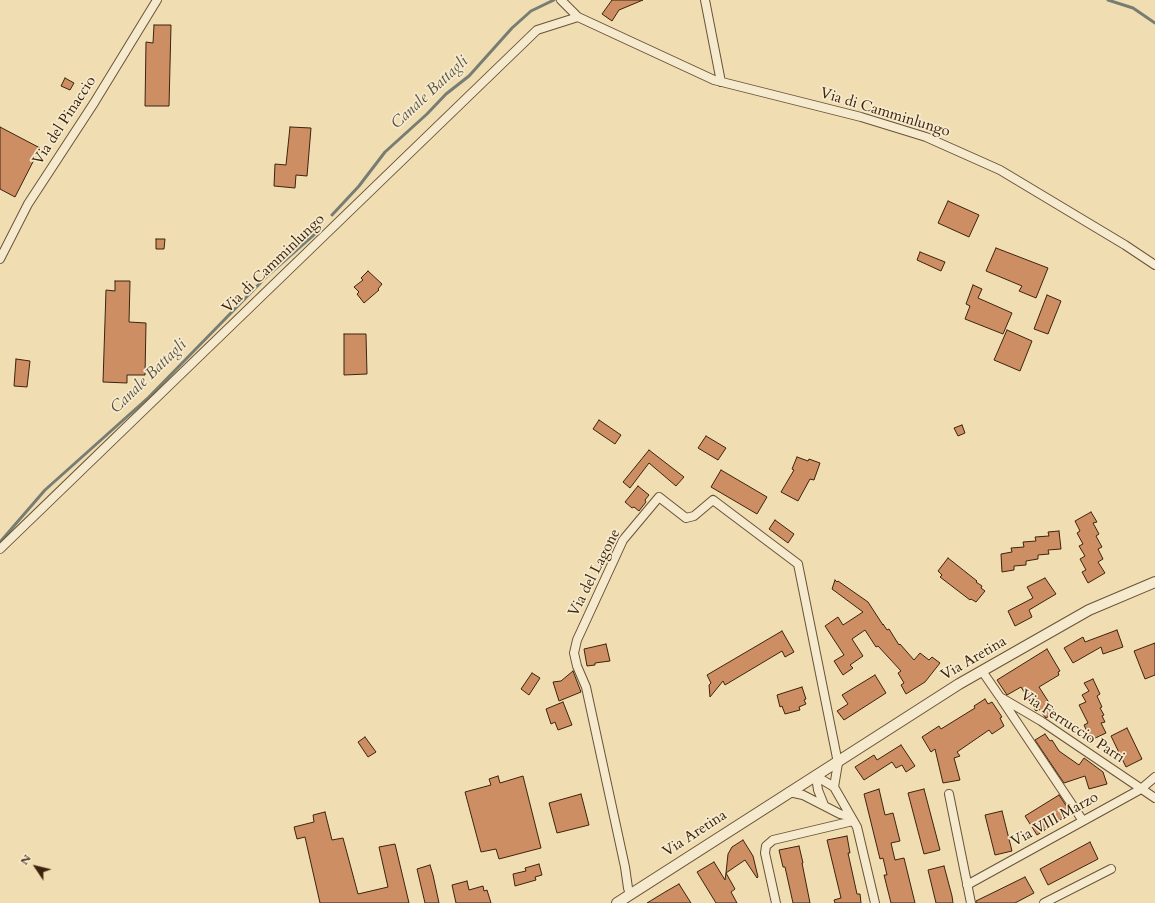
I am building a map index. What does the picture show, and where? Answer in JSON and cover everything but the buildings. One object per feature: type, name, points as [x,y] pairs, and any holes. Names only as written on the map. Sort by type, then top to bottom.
[{"type":"street","name":"Via del Pinaccio","points":[[0,259],[28,204],[94,103],[157,0]]},
{"type":"street","points":[[705,0],[722,82]]},
{"type":"street","name":"Via di Camminlungo","points":[[562,1],[578,17],[714,80],[861,117],[926,137],[1000,170],[1155,265]]},
{"type":"street","name":"Via di Camminlungo","points":[[0,549],[537,30],[578,17]]},
{"type":"street","name":"Via del Lagone","points":[[630,894],[586,687],[574,653],[577,640],[623,540],[659,497],[686,518],[694,516],[713,500],[798,564],[838,763]]},
{"type":"street","name":"Via Aretina","points":[[617,903],[789,792],[838,763],[959,684],[1089,610],[1155,582]]},
{"type":"street","name":"Via Ferruccio Parri","points":[[982,671],[1000,697],[1041,721],[1155,798]]},
{"type":"street","points":[[1000,697],[1083,821]]},
{"type":"street","points":[[834,787],[838,763]]},
{"type":"street","points":[[816,776],[834,787],[857,827],[875,903]]},
{"type":"street","points":[[816,776],[818,790],[824,805]]},
{"type":"street","name":"Via VIII Marzo","points":[[967,885],[1140,789],[1155,777]]},
{"type":"street","points":[[789,792],[802,795],[852,819]]},
{"type":"street","points":[[949,794],[971,903]]},
{"type":"street","points":[[776,903],[765,853],[766,846],[772,840],[852,819]]},
{"type":"street","points":[[1044,903],[1111,869]]},
{"type":"waterway","name":"Canale Battagli","points":[[332,215],[359,186],[385,152],[427,114],[446,94],[469,76],[512,28],[531,11],[554,0]]},
{"type":"waterway","name":"Canale Battagli","points":[[1108,0],[1133,8],[1155,23]]},
{"type":"waterway","name":"Canale Battagli","points":[[0,542],[45,490],[149,397],[267,276],[317,232]]}]
